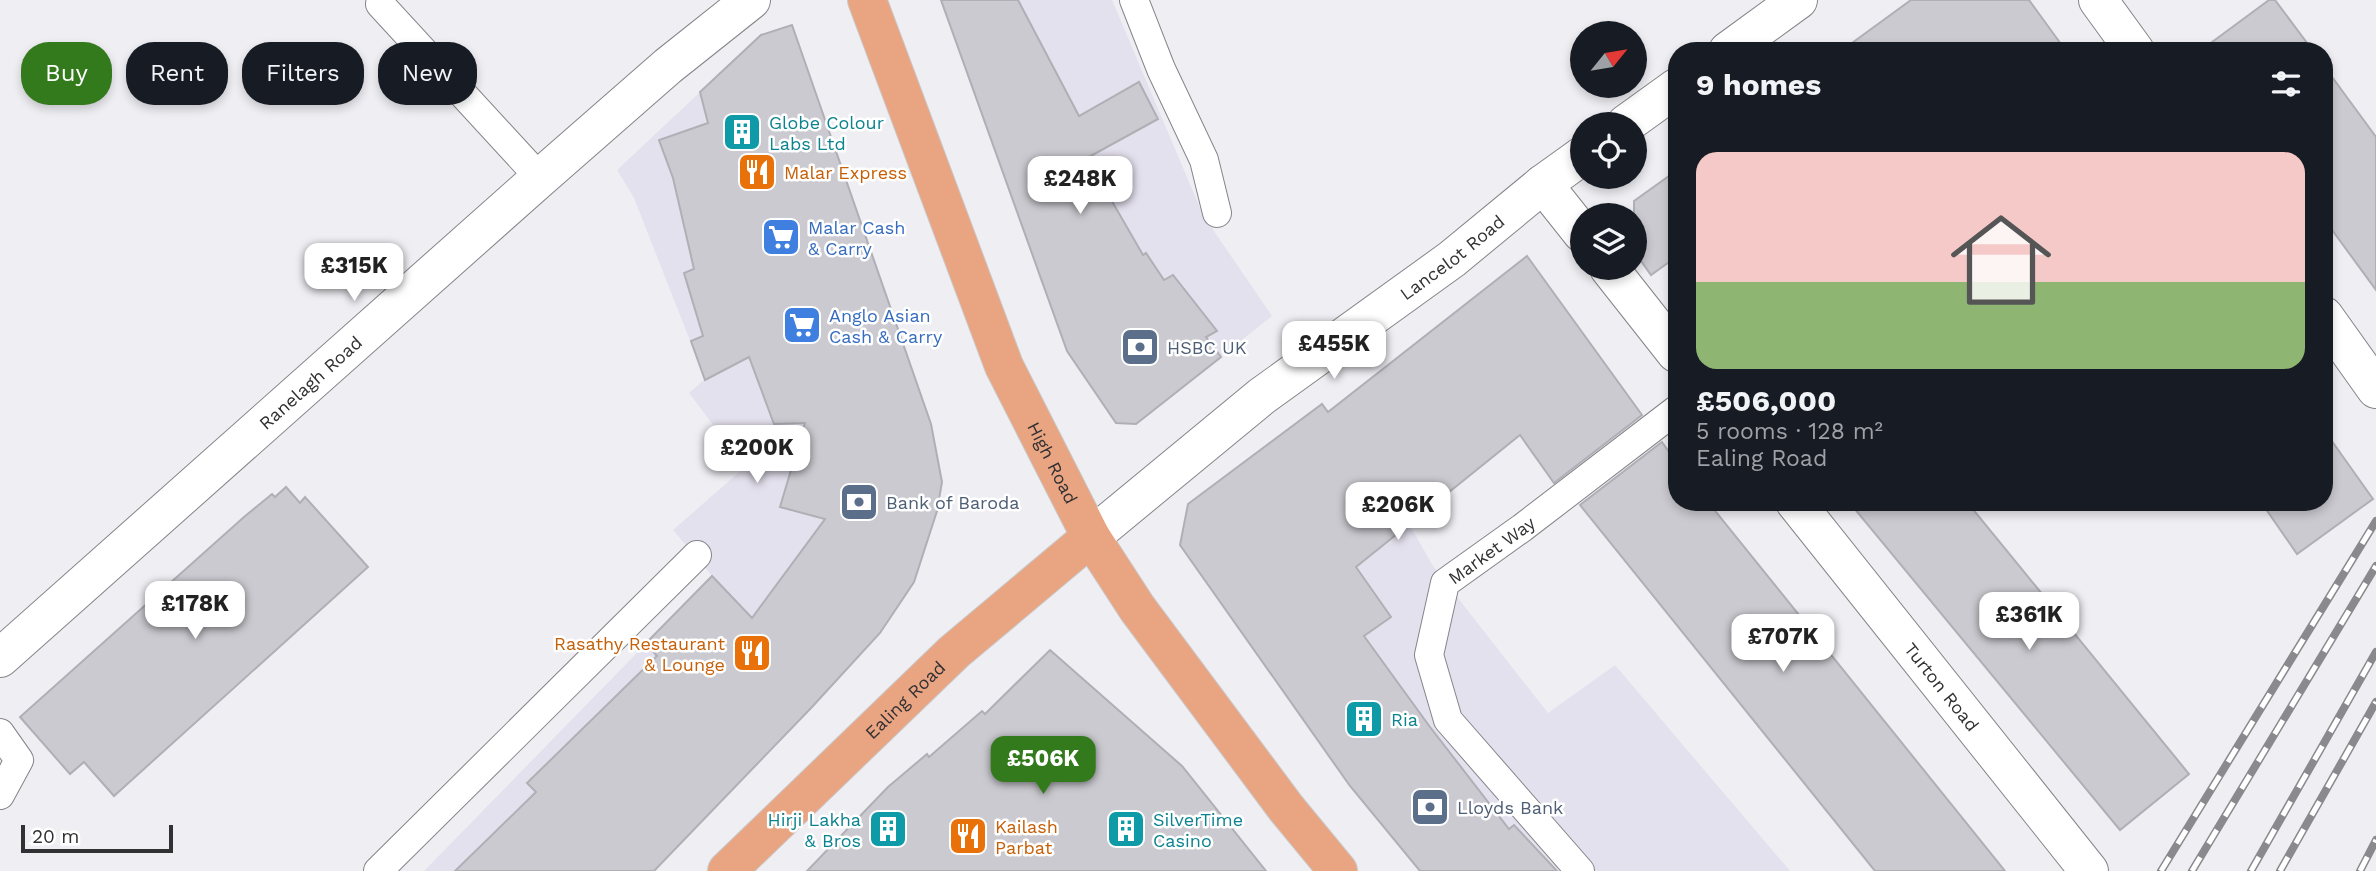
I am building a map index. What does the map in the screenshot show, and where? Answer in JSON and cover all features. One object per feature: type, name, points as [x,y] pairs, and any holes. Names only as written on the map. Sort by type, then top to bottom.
[{"type":"main road","name":"High Road","points":[[867,0],[1004,366],[1091,537],[1143,616],[1286,808],[1338,871]]},
{"type":"main road","name":"Ealing Road","points":[[727,871],[954,652],[1091,537]]},
{"type":"street","name":"Ranelagh Road","points":[[0,658],[540,178],[668,66],[751,0]]},
{"type":"street","points":[[1740,42],[1798,0]]},
{"type":"street","points":[[2098,0],[2128,42]]},
{"type":"street","points":[[1643,112],[1668,94]]},
{"type":"street","name":"Lancelot Road","points":[[1091,537],[1262,396],[1452,259],[1570,165]]},
{"type":"street","points":[[1543,184],[1570,218]]},
{"type":"street","points":[[1618,280],[1668,343]]},
{"type":"street","points":[[2333,329],[2376,389]]},
{"type":"street","name":"Turton Road","points":[[1802,511],[2089,871]]},
{"type":"lane","points":[[1134,0],[1161,69],[1204,160],[1217,213]]},
{"type":"lane","points":[[380,4],[540,178]]},
{"type":"lane","name":"Market Way","points":[[1580,871],[1448,720],[1429,654],[1445,583],[1668,416]]},
{"type":"lane","points":[[379,871],[697,555]]},
{"type":"lane","points":[[0,733],[19,761],[0,795]]},
{"type":"shaded area","points":[[940,0],[1112,0],[1203,215],[1272,316],[1136,424],[1116,423],[1071,357],[1040,280],[1015,203]]},
{"type":"shaded area","points":[[792,25],[931,424],[940,470],[924,546],[907,593],[880,633],[654,871],[424,871],[712,576],[673,530],[745,467],[689,393],[705,379],[634,198],[617,170],[761,35]]},
{"type":"shaded area","points":[[1322,404],[1409,524],[1433,566],[1548,713],[1615,665],[1790,871],[1420,871],[1350,786],[1180,545],[1188,504]]},
{"type":"building","points":[[941,0],[1018,0],[1079,116],[1139,82],[1158,119],[1087,158],[1143,255],[1146,253],[1164,280],[1173,275],[1217,331],[1206,337],[1221,357],[1136,424],[1116,423],[1067,351]]},
{"type":"building","points":[[1911,0],[2029,0],[2059,42],[1853,42]]},
{"type":"building","points":[[2269,0],[2275,0],[2306,42],[2212,42]]},
{"type":"building","points":[[792,25],[931,424],[942,482],[937,511],[914,582],[880,633],[654,871],[455,871],[536,792],[527,783],[657,656],[646,643],[712,576],[752,618],[825,519],[780,507],[805,423],[774,424],[749,357],[705,380],[691,341],[703,336],[684,273],[694,269],[673,178],[659,140],[708,123],[700,92],[761,35]]},
{"type":"building","points":[[2333,78],[2376,137],[2376,290],[2333,231]]},
{"type":"building","points":[[1668,177],[1668,263],[1651,275],[1647,269],[1647,203],[1634,203]]},
{"type":"building","points":[[1527,256],[1642,415],[1554,483],[1520,435],[1356,567],[1391,617],[1364,636],[1509,829],[1514,825],[1557,871],[1420,871],[1350,786],[1180,545],[1188,504],[1322,404],[1328,412]]},
{"type":"building","points":[[1662,442],[1668,451],[1668,511],[1715,511],[2005,871],[1875,871],[1580,505]]},
{"type":"building","points":[[2333,443],[2373,499],[2297,554],[2267,511],[2333,511]]},
{"type":"building","points":[[286,487],[300,503],[305,497],[368,567],[114,796],[84,762],[70,774],[20,717],[244,517],[272,494],[275,497]]},
{"type":"building","points":[[1856,511],[1974,511],[2189,774],[2120,830]]},
{"type":"building","points":[[1050,650],[1182,766],[1266,871],[807,871],[888,787],[927,754],[929,757],[982,711],[985,714]]},
{"type":"railway","points":[[2161,871],[2376,521]]},
{"type":"railway","points":[[2192,871],[2376,566]]},
{"type":"railway","points":[[2251,871],[2376,652]]},
{"type":"railway","points":[[2280,871],[2376,702]]},
{"type":"railway","points":[[2360,871],[2376,840]]},
{"type":"place","name":"Globe Colour Labs Ltd","points":[[742,132]]},
{"type":"place","name":"Malar Express","points":[[757,172]]},
{"type":"place","name":"Malar Cash & Carry","points":[[781,237]]},
{"type":"place","name":"Anglo Asian Cash & Carry","points":[[802,325]]},
{"type":"place","name":"HSBC UK","points":[[1140,347]]},
{"type":"place","name":"Bank of Baroda","points":[[859,502]]},
{"type":"place","name":"Rasathy Restaurant & Lounge","points":[[752,653]]},
{"type":"place","name":"Ria","points":[[1364,719]]},
{"type":"place","name":"Lloyds Bank","points":[[1430,807]]},
{"type":"place","name":"Hirji Lakha & Bros","points":[[888,829]]},
{"type":"place","name":"SilverTime Casino","points":[[1126,829]]},
{"type":"place","name":"Kailash Parbat","points":[[968,836]]}]
